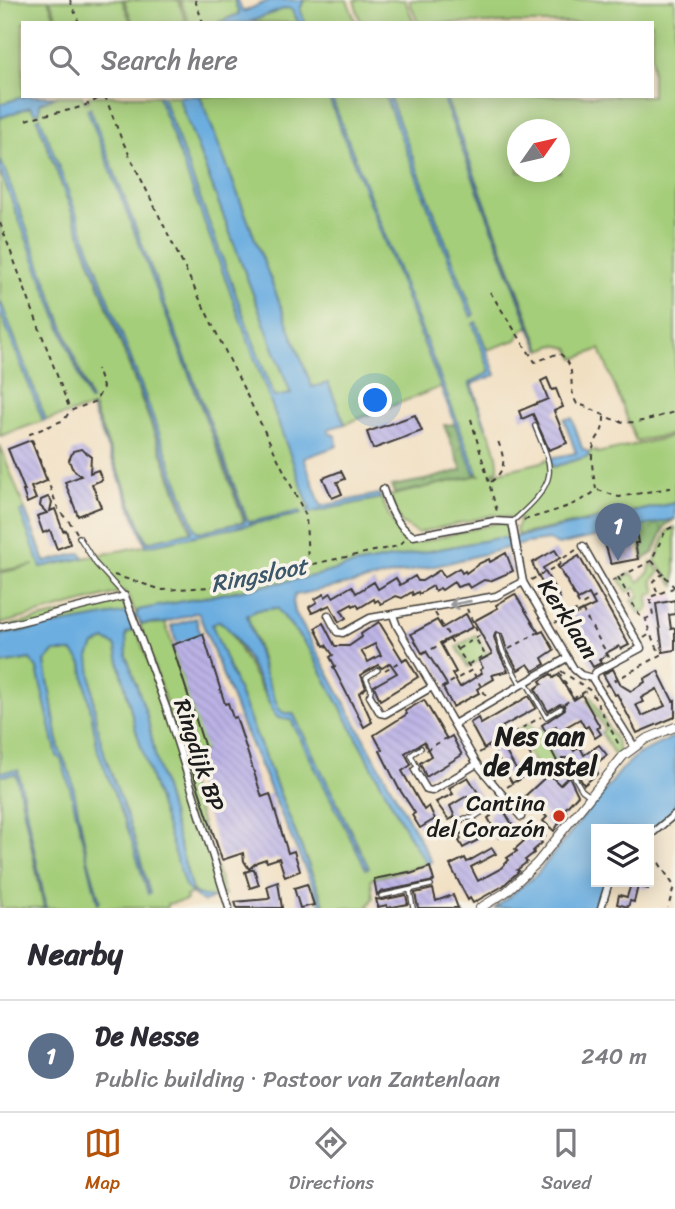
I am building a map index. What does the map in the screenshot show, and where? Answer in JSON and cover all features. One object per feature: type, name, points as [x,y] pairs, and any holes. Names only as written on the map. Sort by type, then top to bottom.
[{"type":"street","points":[[383,488],[396,520],[403,530],[414,536],[512,522]]},
{"type":"street","name":"Kerklaan","points":[[512,522],[524,583],[567,658],[581,675],[592,678],[592,690],[634,746]]},
{"type":"street","points":[[583,546],[641,648],[596,672],[592,678]]},
{"type":"street","points":[[328,615],[337,632],[343,633],[370,618],[496,596],[524,583]]},
{"type":"street","points":[[0,627],[125,596]]},
{"type":"street","name":"Ringdijk BP","points":[[125,596],[135,617],[167,710],[229,908]]},
{"type":"street","points":[[393,615],[477,764],[521,817]]},
{"type":"street","points":[[454,724],[523,684],[558,668],[567,658]]},
{"type":"street","points":[[370,696],[380,713],[384,714],[433,689]]},
{"type":"street","points":[[480,908],[511,888],[554,843],[623,755],[634,746],[675,727]]},
{"type":"street","points":[[415,770],[427,790],[432,791],[477,764]]},
{"type":"street","points":[[654,832],[675,814]]},
{"type":"street","points":[[601,908],[607,887]]},
{"type":"lane","points":[[512,522],[531,503],[549,474],[548,461],[535,426]]},
{"type":"lane","points":[[79,537],[96,564],[125,596]]},
{"type":"lane","points":[[498,636],[503,652],[546,717],[560,709]]},
{"type":"lane","points":[[370,696],[371,689],[366,678],[378,670]]},
{"type":"lane","points":[[415,770],[417,767],[411,755],[421,748]]},
{"type":"lane","points":[[565,761],[582,790],[590,796]]},
{"type":"lane","points":[[456,824],[465,818],[473,818],[504,798]]},
{"type":"lane","points":[[473,818],[482,834]]},
{"type":"lane","points":[[381,896],[431,885]]},
{"type":"lane","points":[[410,891],[413,908]]},
{"type":"path","points":[[70,0],[78,21]]},
{"type":"path","points":[[195,0],[202,21]]},
{"type":"path","points":[[26,120],[93,103],[100,98]]},
{"type":"path","points":[[104,98],[306,516],[308,565]]},
{"type":"path","points":[[0,223],[70,411]]},
{"type":"path","points":[[490,292],[535,362],[559,353],[568,359],[572,371],[571,394],[577,404],[618,421],[631,423],[675,412]]},
{"type":"path","points":[[79,537],[59,511],[30,434],[64,420],[70,411],[96,401],[103,387],[97,369]]},
{"type":"path","points":[[597,490],[593,447],[604,429],[604,415]]},
{"type":"path","points":[[471,419],[500,522]]},
{"type":"path","points":[[490,482],[503,471],[505,460],[498,441]]},
{"type":"path","points":[[597,490],[619,497],[675,486]]},
{"type":"path","points":[[512,522],[568,507],[597,490]]},
{"type":"path","points":[[503,652],[581,607],[618,577],[651,561],[666,530],[675,526]]},
{"type":"path","points":[[110,578],[114,575],[163,590],[210,587],[398,545],[414,536]]},
{"type":"path","points":[[524,583],[557,565],[583,546]]},
{"type":"path","points":[[646,619],[653,615],[650,597],[674,588],[664,573],[651,561]]},
{"type":"path","points":[[557,565],[613,663]]},
{"type":"path","points":[[658,594],[653,581],[664,573]]},
{"type":"path","points":[[560,709],[560,706],[574,698],[607,685],[661,654],[650,635],[646,619],[639,614],[618,577]]},
{"type":"path","points":[[456,649],[479,636],[464,602]]},
{"type":"path","points":[[432,607],[490,703]]},
{"type":"path","points":[[638,643],[650,635]]},
{"type":"path","points":[[469,665],[485,655],[476,638]]},
{"type":"path","points":[[378,670],[382,672],[450,639]]},
{"type":"path","points":[[558,668],[592,690],[623,755]]},
{"type":"path","points":[[558,668],[574,698]]},
{"type":"path","points":[[433,689],[472,670]]},
{"type":"path","points":[[473,757],[545,715]]},
{"type":"path","points":[[498,792],[538,769],[517,731]]},
{"type":"path","points":[[421,748],[426,750],[458,732]]},
{"type":"path","points":[[521,817],[554,843]]},
{"type":"path","points":[[654,862],[659,863],[674,886],[668,908]]},
{"type":"shaded area","points":[[675,594],[675,656],[667,661],[647,619],[654,615],[651,598]]},
{"type":"green space","points":[[0,0],[48,0],[56,21],[21,21],[21,98],[0,104]]},
{"type":"green space","points":[[50,0],[122,0],[130,21],[58,21]]},
{"type":"green space","points":[[124,0],[178,0],[185,21],[132,21]]},
{"type":"green space","points":[[180,0],[234,0],[239,14],[222,21],[188,21]]},
{"type":"green space","points":[[304,0],[347,0],[355,21],[304,21],[300,9]]},
{"type":"green space","points":[[354,0],[405,0],[413,21],[360,21]]},
{"type":"green space","points":[[409,0],[675,0],[675,434],[636,441],[600,349],[575,359],[569,348],[555,345],[541,350],[446,98],[654,98],[654,21],[417,21]]},
{"type":"green space","points":[[291,8],[298,21],[249,21]]},
{"type":"green space","points":[[51,98],[83,98],[85,102],[89,101],[88,98],[159,98],[311,509],[308,513],[381,498],[398,531],[417,543],[497,523],[504,523],[508,527],[508,535],[511,538],[498,538],[349,566],[318,575],[138,610],[137,615],[125,591],[0,624],[0,573],[34,565],[0,571],[0,445],[46,564],[44,566],[301,514],[300,512],[249,522],[247,519],[90,109],[244,522],[197,532],[40,118],[37,119],[191,532],[147,542],[93,407],[46,420],[0,300],[0,170],[91,401],[0,158],[0,118]]},
{"type":"green space","points":[[163,98],[179,98],[291,394],[274,398]]},
{"type":"green space","points":[[201,98],[329,98],[441,387],[345,424],[328,383],[312,388]]},
{"type":"green space","points":[[332,98],[386,98],[471,316],[474,315],[390,98],[443,98],[529,326],[516,340],[487,350],[476,323],[491,373],[470,383],[496,453],[498,469],[491,474],[550,458],[553,467],[589,456],[588,452],[596,450],[597,453],[675,436],[675,503],[517,535],[520,519],[493,515],[418,533],[401,523],[389,496],[478,475],[474,473],[476,472]]},
{"type":"green space","points":[[0,311],[43,421],[0,436]]},
{"type":"green space","points":[[455,424],[474,473],[479,475],[395,494],[391,486],[462,470],[444,425]]},
{"type":"green space","points":[[675,519],[665,526],[654,552],[643,560],[637,526]]},
{"type":"green space","points":[[675,527],[675,586],[655,561],[667,531]]},
{"type":"green space","points":[[651,562],[660,572],[652,580],[656,592],[648,596],[649,608],[640,614],[632,600],[640,596],[636,588],[627,592],[620,579],[631,573],[639,582],[649,572]]},
{"type":"green space","points":[[121,600],[128,612],[0,635],[0,628]]},
{"type":"green space","points":[[277,608],[310,650],[410,838],[427,864],[371,879],[373,898],[367,908],[326,908],[212,625],[219,621],[227,626],[275,714],[247,615],[258,610]]},
{"type":"green space","points":[[138,618],[142,624],[165,623],[207,750],[189,758],[182,752]]},
{"type":"green space","points":[[132,619],[153,673],[225,895],[203,899],[192,889],[192,894],[186,896],[187,900],[167,904],[167,908],[45,908],[18,771],[0,772],[0,664],[31,659],[37,669],[57,754],[59,748],[45,662],[54,652],[73,652],[82,664],[94,723],[88,657],[94,645],[105,640],[115,645],[135,727],[185,885],[191,887],[147,716],[127,657],[125,640]]},
{"type":"green space","points":[[476,635],[488,655],[468,667],[457,647]]},
{"type":"green space","points":[[591,697],[617,742],[619,753],[615,756],[601,732],[605,729],[587,700]]},
{"type":"green space","points":[[530,723],[535,731],[542,727],[556,760],[540,772],[516,731]]},
{"type":"green space","points":[[16,773],[44,908],[0,908],[0,776]]},
{"type":"water","points":[[234,0],[237,0],[243,12],[270,0],[304,0],[300,9],[304,21],[298,21],[291,9],[286,8],[252,21],[222,21],[239,14]]},
{"type":"water","points":[[21,98],[51,98],[40,103],[39,113],[35,113],[30,107],[0,118],[0,104]]},
{"type":"water","points":[[159,98],[163,98],[274,397],[291,394],[179,98],[201,98],[312,387],[328,383],[345,424],[328,429],[329,433],[336,436],[337,446],[304,458],[321,506],[379,494],[381,498],[308,513],[307,509],[310,509]]},
{"type":"water","points":[[329,98],[332,98],[477,472],[474,473]]},
{"type":"water","points":[[386,98],[390,98],[474,315],[471,317]]},
{"type":"water","points":[[443,98],[446,98],[540,350]]},
{"type":"water","points":[[90,108],[247,519],[250,522],[300,511],[301,514],[146,546],[91,407],[147,542],[191,532],[192,529],[37,119],[40,117],[195,528],[198,532],[245,520],[87,109]]},
{"type":"water","points":[[0,158],[91,401],[0,170]]},
{"type":"water","points":[[0,300],[46,420],[43,421],[0,311]]},
{"type":"water","points":[[476,322],[496,375],[472,384],[487,430],[469,383],[490,372],[473,324]]},
{"type":"water","points":[[572,418],[582,448],[589,456],[553,467],[550,458],[576,453],[564,419]]},
{"type":"water","points":[[675,503],[675,519],[558,545],[549,540],[527,543],[440,565],[295,595],[295,612],[432,862],[427,864],[410,838],[310,650],[277,608],[258,610],[247,615],[263,669],[279,709],[284,713],[293,713],[369,868],[366,869],[291,720],[275,715],[250,664],[227,627],[219,621],[212,625],[325,907],[322,908],[239,717],[198,612],[164,623],[141,624],[138,618],[133,619],[133,631],[126,633],[127,657],[147,716],[191,887],[193,893],[213,898],[204,902],[193,895],[185,886],[135,727],[115,645],[105,640],[94,645],[89,657],[96,722],[105,756],[132,830],[150,893],[148,894],[129,832],[98,751],[82,664],[73,652],[54,652],[45,662],[59,748],[71,775],[87,855],[100,902],[98,904],[70,788],[61,759],[57,756],[37,669],[30,659],[0,664],[0,635],[128,612],[132,616],[137,615],[138,610],[318,575],[349,566],[498,538],[511,538]]},
{"type":"water","points":[[25,511],[45,562],[81,553],[84,558],[41,567],[20,512]]},
{"type":"water","points":[[196,618],[201,637],[177,645],[171,626]]},
{"type":"water","points":[[675,736],[675,811],[654,828],[654,824],[591,824],[591,887],[604,887],[597,908],[495,908],[537,874],[623,768],[638,754]]},
{"type":"water","points":[[18,770],[45,908],[16,774],[0,776],[0,772]]},
{"type":"building","points":[[547,378],[552,390],[556,389],[563,407],[554,411],[567,443],[549,450],[533,414],[522,419],[519,411],[548,399],[541,381]]},
{"type":"building","points":[[415,415],[422,431],[373,449],[367,432]]},
{"type":"building","points":[[31,440],[47,481],[31,487],[36,499],[27,503],[8,449]]},
{"type":"building","points":[[81,449],[91,456],[90,473],[98,470],[102,480],[92,484],[101,507],[78,516],[65,482],[81,476],[72,468],[69,460],[73,451]]},
{"type":"building","points":[[341,471],[345,479],[337,482],[342,494],[332,498],[323,478]]},
{"type":"building","points":[[48,497],[52,502],[50,511],[55,509],[70,544],[57,549],[50,530],[43,533],[37,516],[47,513],[40,506],[41,500]]},
{"type":"building","points":[[636,531],[638,559],[611,564],[604,540],[630,535]]},
{"type":"building","points":[[555,550],[560,558],[543,568],[560,598],[552,603],[532,563]]},
{"type":"building","points":[[506,553],[513,571],[490,581],[484,580],[470,588],[467,584],[457,587],[454,582],[442,590],[440,588],[435,591],[433,586],[419,594],[418,592],[413,595],[412,592],[402,598],[396,596],[381,604],[374,599],[359,608],[357,604],[352,604],[341,610],[346,618],[339,622],[330,605],[312,613],[309,607],[317,602],[315,599],[324,594],[325,597],[331,593],[333,597],[352,586],[356,593],[374,582],[378,589],[396,578],[400,585],[415,576],[418,581],[422,581],[440,570],[444,577],[459,568],[462,573],[466,573],[480,563],[489,559],[490,562]]},
{"type":"building","points":[[579,556],[629,645],[621,649],[619,646],[606,653],[607,655],[599,660],[601,663],[593,667],[565,619],[595,605],[589,594],[578,600],[559,568]]},
{"type":"building","points":[[515,594],[539,633],[543,631],[554,650],[542,658],[545,664],[533,671],[528,664],[518,670],[502,634],[496,632],[494,637],[508,671],[492,675],[494,679],[477,689],[479,693],[453,707],[443,688],[447,686],[446,683],[426,651],[422,653],[411,634],[437,620],[442,628],[466,614],[473,627],[440,643],[456,672],[452,674],[460,687],[482,673],[480,670],[483,668],[479,661],[492,654],[474,621],[498,608],[496,605]]},
{"type":"building","points":[[675,600],[675,614],[669,615],[671,629],[675,628],[675,650],[663,652],[656,604]]},
{"type":"building","points":[[379,622],[403,661],[407,659],[418,677],[380,700],[374,686],[397,673],[390,663],[382,668],[378,665],[361,675],[366,688],[359,693],[372,722],[364,727],[333,667],[335,666],[330,657],[333,655],[326,645],[324,646],[315,628],[323,623],[335,646],[349,646],[362,637],[361,634]],"holes":[[[375,644],[381,655],[368,662],[361,651]]]},
{"type":"building","points":[[203,634],[225,704],[228,703],[233,718],[236,717],[262,797],[270,794],[288,853],[294,851],[300,871],[285,877],[279,858],[257,862],[249,869],[243,853],[222,860],[188,757],[206,751],[172,645]]},
{"type":"building","points":[[613,669],[621,685],[631,691],[658,671],[673,701],[675,700],[675,717],[637,733],[617,694],[615,695],[603,674]],"holes":[[[657,689],[665,706],[642,716],[636,705],[643,702],[641,698]]]},
{"type":"building","points":[[551,674],[553,678],[558,675],[574,700],[582,695],[600,727],[597,728],[601,734],[595,738],[580,719],[566,727],[569,735],[566,736],[574,751],[580,747],[584,755],[599,745],[607,755],[593,766],[598,773],[584,785],[568,758],[562,758],[560,767],[549,746],[560,740],[556,726],[546,732],[542,725],[565,709],[564,705],[560,704],[548,711],[535,689],[542,684],[540,681]]},
{"type":"building","points":[[529,696],[536,708],[502,727],[506,736],[499,740],[521,778],[512,783],[490,745],[484,749],[470,723],[478,718],[481,724]]},
{"type":"building","points":[[424,700],[447,739],[452,736],[462,755],[426,777],[420,763],[431,756],[424,742],[405,753],[411,765],[402,771],[424,810],[429,806],[435,819],[420,828],[412,815],[415,813],[398,787],[374,735]]},
{"type":"building","points":[[549,774],[560,785],[569,776],[578,795],[564,810],[566,812],[554,831],[543,821],[547,817],[524,797]]},
{"type":"building","points":[[468,777],[480,796],[470,802],[467,796],[450,806],[455,817],[449,820],[436,802],[453,794],[449,788]]},
{"type":"building","points":[[501,806],[513,826],[499,838],[488,818],[491,816],[489,813]]},
{"type":"building","points":[[471,828],[478,840],[463,848],[459,835]]},
{"type":"building","points":[[532,831],[542,843],[525,860],[527,862],[517,870],[519,871],[503,886],[473,903],[470,898],[468,900],[450,865],[465,858],[467,862],[492,848],[496,854],[471,867],[478,881],[500,869]]},
{"type":"building","points":[[430,867],[434,881],[380,892],[377,895],[374,879],[409,872],[410,874]]},
{"type":"building","points":[[254,869],[259,885],[250,888],[245,872]]},
{"type":"building","points":[[278,882],[282,908],[237,908],[235,902],[270,898],[267,886]]},
{"type":"building","points":[[307,884],[314,905],[300,908],[294,888]]},
{"type":"building","points":[[630,887],[638,887],[634,902],[630,901],[628,907],[617,904],[619,895],[627,897]]},
{"type":"building","points":[[433,889],[436,901],[453,895],[458,908],[418,908],[415,893]]},
{"type":"building","points":[[406,895],[408,904],[378,907],[376,899]]},
{"type":"place","name":"De Nesse","points":[[618,561]]},
{"type":"place","name":"Cantina del Corazón","points":[[559,816]]},
{"type":"district","name":"Nes aan de Amstel","points":[[540,751]]},
{"type":"water label","name":"Ringsloot","points":[[259,575]]}]
